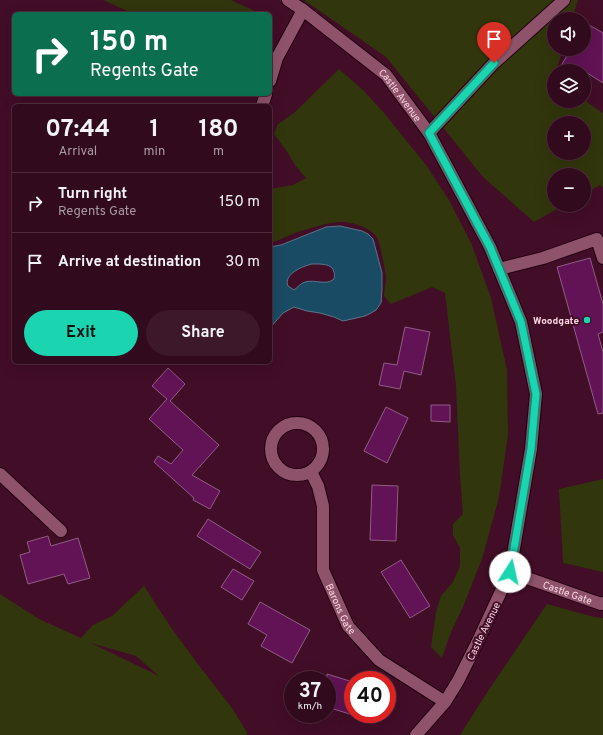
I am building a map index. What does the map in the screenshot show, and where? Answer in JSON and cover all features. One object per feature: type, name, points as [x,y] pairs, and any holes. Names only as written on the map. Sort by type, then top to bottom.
[{"type":"street","name":"Castle Avenue","points":[[288,0],[386,75],[429,133],[490,247],[521,322],[536,394],[531,449],[510,572],[478,643],[458,681],[444,702],[416,735]]},
{"type":"street","points":[[429,133],[494,63],[564,0]]},
{"type":"street","points":[[272,74],[277,58],[303,10]]},
{"type":"street","points":[[499,269],[543,258],[597,239],[603,258]]},
{"type":"street","points":[[298,422],[307,424],[315,429],[321,437],[324,448],[322,458],[318,466],[311,472],[297,475],[288,474],[280,469],[272,455],[271,445],[279,429],[289,424],[298,422]]},
{"type":"street","name":"Barons Gate","points":[[311,472],[318,486],[323,506],[323,570],[348,626],[378,660],[444,702]]},
{"type":"street","points":[[0,474],[61,531]]},
{"type":"street","name":"Castle Gate","points":[[510,572],[601,604],[603,603]]},
{"type":"green space","points":[[103,0],[231,0],[257,12],[130,12]]},
{"type":"green space","points":[[304,0],[578,0],[574,12],[547,12],[547,56],[561,56],[558,64],[547,64],[547,108],[591,108],[591,105],[603,113],[603,188],[600,185],[591,190],[591,168],[547,168],[547,212],[552,212],[534,222],[483,177],[386,57]]},
{"type":"green space","points":[[339,69],[364,91],[384,113],[426,165],[449,200],[472,245],[491,298],[507,370],[508,435],[499,497],[483,556],[463,607],[451,632],[442,658],[431,647],[436,612],[441,596],[453,582],[460,566],[460,548],[453,535],[453,524],[463,514],[456,386],[445,293],[432,287],[391,304],[384,296],[386,277],[378,239],[369,230],[354,224],[336,222],[326,224],[297,232],[272,242],[272,189],[293,185],[306,178],[295,165],[274,134],[278,124],[294,113]]},
{"type":"green space","points":[[603,479],[603,572],[563,563],[559,489]]},
{"type":"green space","points":[[144,586],[172,629],[232,708],[248,734],[0,735],[0,594],[39,619],[81,638],[93,625],[112,616]],"holes":[[[91,643],[136,656],[159,676]]]},
{"type":"green space","points":[[547,604],[594,617],[603,618],[603,735],[460,735],[488,691]]},
{"type":"water","points":[[340,226],[362,231],[368,234],[373,239],[382,273],[381,303],[376,310],[365,316],[343,321],[320,313],[294,307],[283,313],[272,326],[272,247],[281,245],[326,227]],"holes":[[[312,264],[325,265],[333,269],[334,279],[331,281],[309,281],[301,284],[294,290],[288,286],[288,278],[295,271]]]},
{"type":"building","points":[[591,26],[603,33],[603,83],[591,75],[591,64],[562,64],[567,56],[591,56]]},
{"type":"building","name":"Woodgate","points":[[590,258],[603,304],[603,332],[598,334],[603,352],[603,413],[598,414],[557,267]]},
{"type":"building","points":[[405,327],[430,332],[421,375],[404,371],[400,389],[379,385],[384,363],[397,365]]},
{"type":"building","points":[[168,368],[185,384],[170,401],[219,445],[192,475],[220,491],[210,509],[193,500],[194,498],[154,462],[158,456],[171,464],[183,450],[149,419],[167,399],[152,386]]},
{"type":"building","points":[[431,405],[450,405],[450,422],[431,421]]},
{"type":"building","points":[[386,407],[408,418],[387,463],[364,451]]},
{"type":"building","points":[[372,485],[398,486],[396,541],[370,540]]},
{"type":"building","points":[[208,519],[261,552],[250,569],[197,536]]},
{"type":"building","points":[[48,536],[51,546],[78,538],[90,578],[68,584],[64,574],[28,584],[20,555],[30,552],[27,542]]},
{"type":"building","points":[[401,560],[430,606],[410,618],[381,572]]},
{"type":"building","points":[[233,569],[254,581],[242,600],[221,587]]},
{"type":"building","points":[[260,602],[310,630],[292,663],[261,646],[267,635],[248,624]]},
{"type":"building","points":[[336,677],[344,679],[344,712],[336,710]]},
{"type":"place","name":"Woodgate","points":[[587,320]]},
{"type":"route","points":[[494,63],[429,133],[490,247],[521,322],[536,394],[531,449],[510,572]]}]
